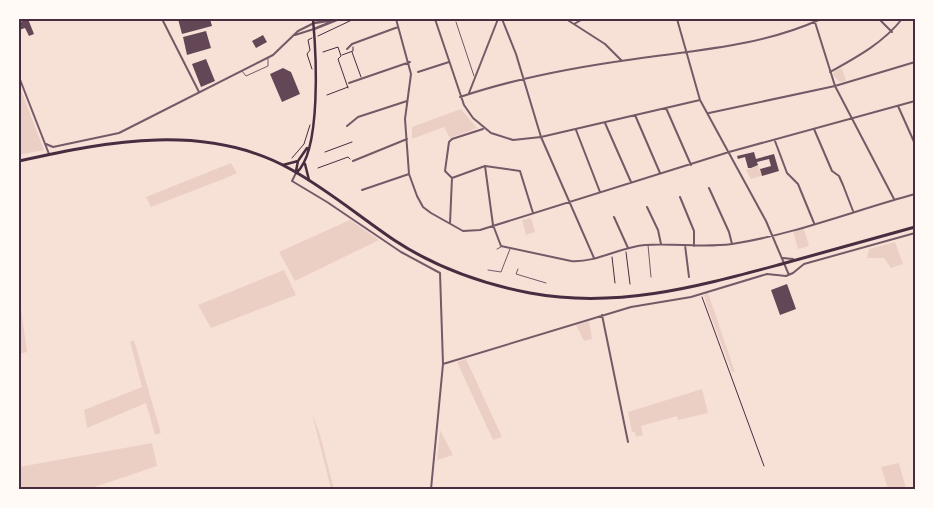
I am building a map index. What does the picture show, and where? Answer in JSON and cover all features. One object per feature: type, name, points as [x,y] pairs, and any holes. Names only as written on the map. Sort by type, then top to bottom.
[{"type":"main road","points":[[296,173],[304,163],[316,95],[313,19]]},
{"type":"main road","points":[[19,161],[49,154],[137,140],[188,140],[239,148],[283,165],[395,241],[426,258],[488,283],[530,293],[566,298],[613,299],[653,295],[704,285],[915,227]]},
{"type":"main road","points":[[296,173],[298,161],[308,146]]},
{"type":"main road","points":[[283,165],[298,161]]},
{"type":"main road","points":[[304,163],[309,182]]},
{"type":"street","points":[[162,19],[199,92]]},
{"type":"street","points":[[46,144],[53,146],[109,136],[268,58],[305,26],[338,19]]},
{"type":"street","points":[[293,36],[338,19]]},
{"type":"street","points":[[396,19],[412,74],[407,101],[409,174],[423,207],[463,231],[471,232],[493,226],[730,152],[915,101]]},
{"type":"street","points":[[435,19],[460,97],[472,118],[491,133],[513,140],[576,130],[700,100]]},
{"type":"street","points":[[468,94],[498,19]]},
{"type":"street","points":[[502,19],[541,137],[568,203],[594,258]]},
{"type":"street","points":[[566,19],[605,44],[621,60]]},
{"type":"street","points":[[574,24],[583,19]]},
{"type":"street","points":[[677,19],[700,100],[710,113],[730,152],[772,235],[789,275]]},
{"type":"street","points":[[460,97],[523,80],[621,60],[738,45],[821,19]]},
{"type":"street","points":[[880,19],[892,32]]},
{"type":"street","points":[[830,72],[860,55],[892,32],[902,19]]},
{"type":"street","points":[[815,20],[835,86],[894,200]]},
{"type":"street","points":[[347,49],[352,44],[398,28]]},
{"type":"street","points":[[349,83],[410,62]]},
{"type":"street","points":[[418,72],[449,62]]},
{"type":"street","points":[[710,113],[835,86],[915,62]]},
{"type":"street","points":[[19,77],[49,154]]},
{"type":"street","points":[[347,126],[358,117],[407,101]]},
{"type":"street","points":[[898,105],[915,144]]},
{"type":"street","points":[[666,108],[691,165]]},
{"type":"street","points":[[635,115],[660,174]]},
{"type":"street","points":[[605,122],[631,183]]},
{"type":"street","points":[[450,223],[452,178],[445,171],[449,142],[452,139],[484,128]]},
{"type":"street","points":[[814,129],[832,171],[839,176],[844,185],[853,212]]},
{"type":"street","points":[[576,130],[600,192]]},
{"type":"street","points":[[353,161],[407,140]]},
{"type":"street","points":[[774,140],[787,173],[798,184],[814,223]]},
{"type":"street","points":[[452,178],[485,166],[520,171],[532,214]]},
{"type":"street","points":[[485,166],[493,226],[501,246],[581,262],[626,248],[648,245],[694,246],[732,244],[772,235],[915,194]]},
{"type":"street","points":[[296,173],[292,181],[328,202],[401,252],[440,273],[443,364],[431,489]]},
{"type":"street","points":[[362,190],[409,174]]},
{"type":"street","points":[[709,188],[729,232],[732,244]]},
{"type":"street","points":[[680,197],[694,231],[694,246]]},
{"type":"street","points":[[647,207],[658,230],[660,244]]},
{"type":"street","points":[[614,217],[626,248]]},
{"type":"street","points":[[443,364],[631,307],[702,294],[766,274],[789,275],[804,264],[915,233]]},
{"type":"street","points":[[685,245],[690,277]]},
{"type":"street","points":[[783,258],[796,260]]},
{"type":"street","points":[[602,315],[628,442]]},
{"type":"lane","points":[[456,22],[475,78]]},
{"type":"lane","points":[[241,71],[246,76],[268,66],[268,58]]},
{"type":"lane","points":[[648,245],[651,276]]},
{"type":"lane","points":[[497,249],[501,246]]},
{"type":"lane","points":[[488,270],[501,272],[510,248]]},
{"type":"lane","points":[[518,269],[516,274],[546,283]]},
{"type":"path","points":[[314,37],[354,19]]},
{"type":"path","points":[[308,40],[310,50],[307,54],[311,63],[312,76]]},
{"type":"path","points":[[323,52],[338,47],[341,56],[338,59],[348,88]]},
{"type":"path","points":[[352,52],[362,79]]},
{"type":"path","points":[[348,88],[349,83]]},
{"type":"path","points":[[327,95],[348,88]]},
{"type":"path","points":[[290,160],[304,144],[310,125]]},
{"type":"path","points":[[325,152],[352,142]]},
{"type":"path","points":[[318,168],[348,157],[353,161]]},
{"type":"path","points":[[626,248],[630,284]]},
{"type":"path","points":[[612,252],[615,284]]},
{"type":"path","points":[[702,294],[764,466]]},
{"type":"shaded area","points":[[842,68],[846,81],[840,82],[833,75],[834,71]]},
{"type":"shaded area","points":[[19,85],[44,150],[19,155]]},
{"type":"shaded area","points":[[461,109],[477,128],[450,138],[444,127],[412,139],[412,127]]},
{"type":"shaded area","points":[[231,163],[237,173],[226,178],[151,207],[146,197]]},
{"type":"shaded area","points":[[758,165],[762,176],[751,179],[746,170]]},
{"type":"shaded area","points":[[531,218],[535,232],[526,235],[522,220]]},
{"type":"shaded area","points":[[350,220],[379,240],[295,281],[279,252]]},
{"type":"shaded area","points":[[804,229],[809,246],[798,249],[793,231]]},
{"type":"shaded area","points":[[895,242],[903,264],[891,268],[884,258],[867,258],[869,249]]},
{"type":"shaded area","points":[[284,270],[296,295],[211,328],[198,305]]},
{"type":"shaded area","points":[[708,293],[735,372],[732,372],[707,306],[704,295]]},
{"type":"shaded area","points":[[19,294],[27,352],[19,354]]},
{"type":"shaded area","points":[[589,321],[592,339],[584,341],[576,325]]},
{"type":"shaded area","points":[[134,340],[161,433],[155,435],[146,403],[87,428],[84,410],[142,387],[130,342]]},
{"type":"shaded area","points":[[466,359],[502,437],[493,440],[457,362]]},
{"type":"shaded area","points":[[702,389],[708,413],[678,420],[677,416],[641,426],[643,435],[636,437],[635,432],[632,432],[628,412]]},
{"type":"shaded area","points":[[312,413],[320,435],[334,489],[331,489]]},
{"type":"shaded area","points":[[440,430],[453,455],[437,460]]},
{"type":"shaded area","points":[[152,443],[157,466],[89,489],[19,489],[19,467]]},
{"type":"shaded area","points":[[899,463],[906,489],[888,489],[881,467]]},
{"type":"building","points":[[22,19],[28,19],[34,34],[29,36],[25,28],[19,30],[19,22],[23,21]]},
{"type":"building","points":[[178,19],[210,19],[212,26],[182,34]]},
{"type":"building","points":[[206,31],[211,48],[187,55],[183,37]]},
{"type":"building","points":[[263,35],[267,42],[256,48],[252,41]]},
{"type":"building","points":[[206,59],[215,81],[201,87],[192,64]]},
{"type":"building","points":[[283,68],[291,72],[300,94],[282,102],[270,74]]},
{"type":"building","points":[[754,152],[756,159],[774,154],[779,171],[762,176],[760,169],[771,166],[769,159],[757,162],[758,165],[748,168],[745,157],[738,159],[737,156]]},
{"type":"building","points":[[787,284],[796,309],[780,315],[771,290]]}]
